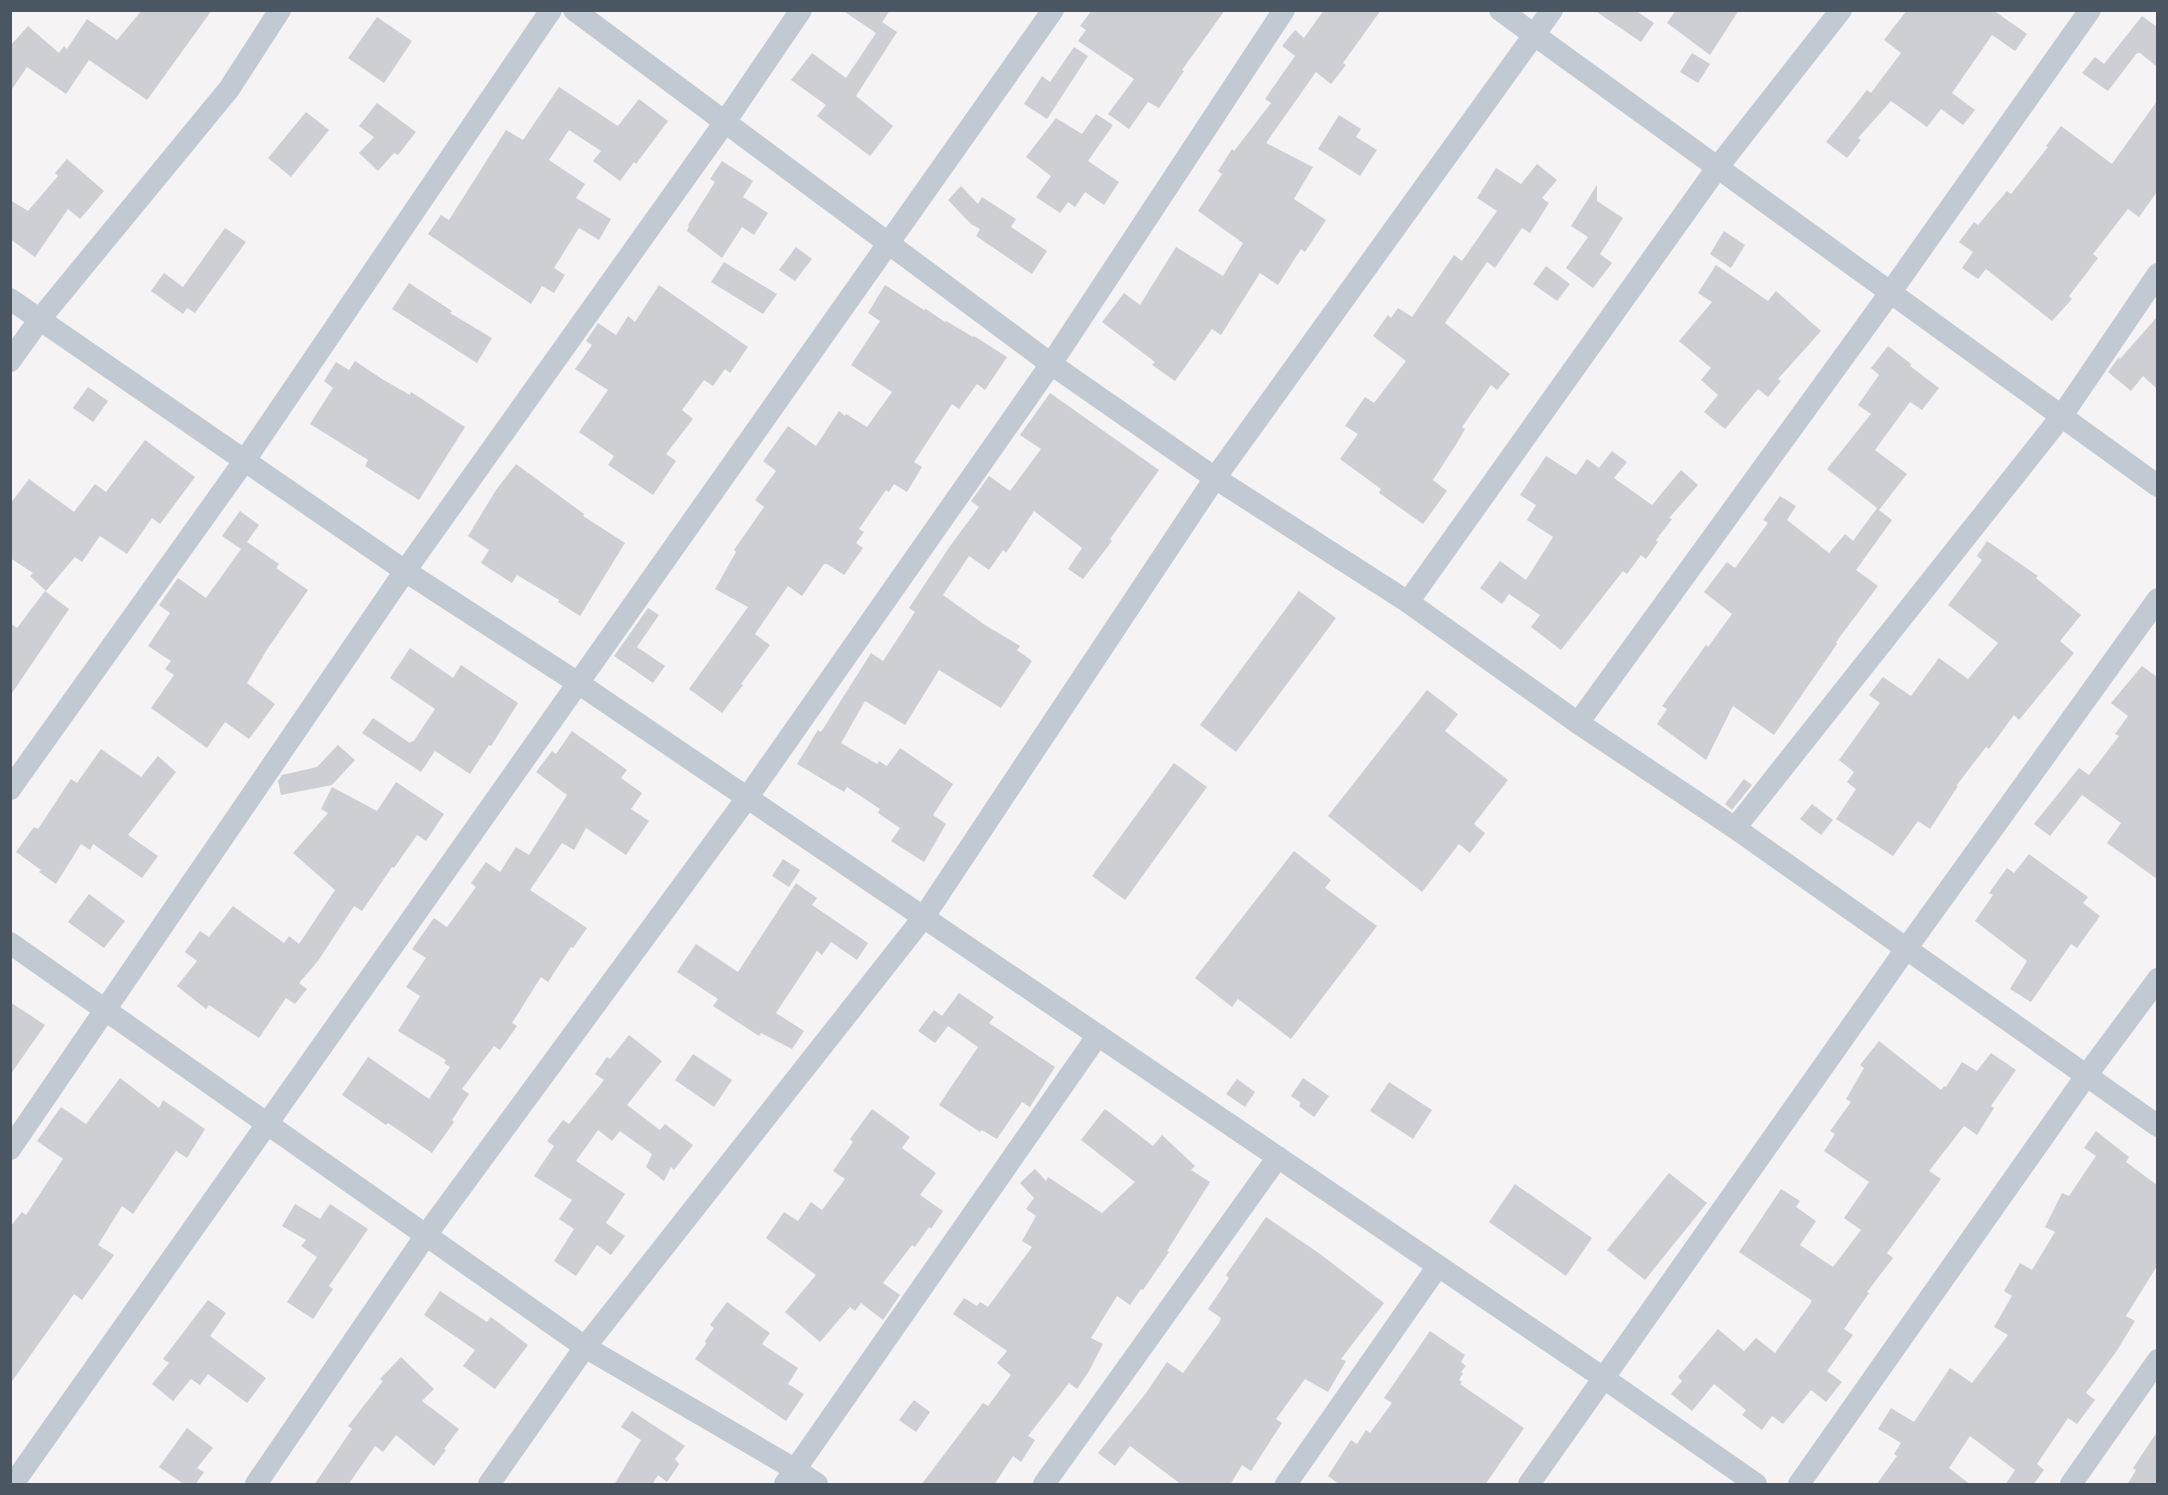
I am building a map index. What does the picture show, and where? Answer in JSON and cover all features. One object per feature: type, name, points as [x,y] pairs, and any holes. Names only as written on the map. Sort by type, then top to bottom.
[{"type":"street","points":[[10,361],[40,319],[229,89],[280,10]]},
{"type":"street","points":[[10,789],[244,460],[550,10]]},
{"type":"street","points":[[574,10],[1051,364],[1215,478],[1408,602],[1578,723],[1735,828],[2157,1126]]},
{"type":"street","points":[[10,1149],[107,1011],[405,571],[725,122],[801,10]]},
{"type":"street","points":[[13,1485],[1053,10]]},
{"type":"street","points":[[256,1485],[426,1235],[747,798],[1051,364],[1284,10]]},
{"type":"street","points":[[1500,10],[2157,486]]},
{"type":"street","points":[[489,1485],[585,1347],[923,918],[1215,478],[1552,10]]},
{"type":"street","points":[[1408,602],[1717,168],[1841,10]]},
{"type":"street","points":[[1578,723],[1890,293],[2090,10]]},
{"type":"street","points":[[1735,828],[2061,417],[2157,274]]},
{"type":"street","points":[[10,299],[405,571],[578,683],[1605,1379],[1756,1485]]},
{"type":"street","points":[[1529,1485],[1906,949],[2157,599]]},
{"type":"street","points":[[10,943],[585,1347],[791,1477],[817,1485]]},
{"type":"street","points":[[1799,1485],[2086,1076],[2157,979]]},
{"type":"street","points":[[791,1477],[1098,1035]]},
{"type":"street","points":[[1044,1485],[1278,1157]]},
{"type":"street","points":[[1286,1485],[1438,1266]]},
{"type":"street","points":[[2071,1485],[2157,1360]]},
{"type":"building","points":[[142,10],[212,10],[147,100],[89,60],[66,94],[27,67],[10,92],[10,46],[28,26],[59,53],[64,46],[67,49],[87,19],[117,40]]},
{"type":"building","points":[[842,10],[890,10],[882,22],[897,32],[856,96],[893,126],[870,156],[817,116],[826,105],[791,80],[812,53],[846,78],[876,33]]},
{"type":"building","points":[[1092,10],[1225,10],[1182,70],[1184,71],[1159,108],[1148,102],[1129,129],[1108,114],[1134,79],[1078,41],[1086,30],[1080,26]]},
{"type":"building","points":[[1324,10],[1381,10],[1343,63],[1346,65],[1331,84],[1316,72],[1266,143],[1313,167],[1294,199],[1326,220],[1305,252],[1301,249],[1278,285],[1260,273],[1221,335],[1212,329],[1175,381],[1152,365],[1155,362],[1102,322],[1124,293],[1140,305],[1176,247],[1223,276],[1243,243],[1198,211],[1222,174],[1218,171],[1232,149],[1234,151],[1271,103],[1265,99],[1295,56],[1282,46],[1295,30],[1304,38]]},
{"type":"building","points":[[1594,10],[1635,10],[1654,23],[1641,42]]},
{"type":"building","points":[[1676,10],[1739,10],[1710,55],[1667,23]]},
{"type":"building","points":[[1907,10],[1993,10],[2027,34],[2015,51],[1992,35],[1952,93],[1975,110],[1963,125],[1941,109],[1927,127],[1891,101],[1858,138],[1861,140],[1847,158],[1826,142],[1867,90],[1871,93],[1901,53],[1884,40]]},
{"type":"building","points":[[2142,16],[2157,27],[2157,67],[2137,53],[2108,91],[2082,73],[2095,57],[2104,64]]},
{"type":"building","points":[[377,17],[412,41],[384,83],[348,58]]},
{"type":"building","points":[[1074,47],[1088,56],[1047,119],[1024,104],[1042,76],[1050,82]]},
{"type":"building","points":[[1692,53],[1710,64],[1698,83],[1680,72]]},
{"type":"building","points":[[559,87],[618,126],[639,99],[668,121],[636,164],[634,162],[620,181],[593,161],[601,151],[569,130],[549,160],[585,184],[576,198],[611,219],[599,240],[579,228],[554,268],[565,275],[554,293],[542,286],[531,304],[428,234],[441,215],[449,220],[506,130],[523,140]]},
{"type":"building","points":[[2157,101],[2157,192],[2139,217],[2128,209],[2093,254],[2098,258],[2069,296],[2072,299],[2052,321],[1986,269],[1978,279],[1962,268],[1973,252],[1959,242],[1974,222],[1978,225],[2007,191],[2011,194],[2048,147],[2046,146],[2061,126],[2112,164]]},
{"type":"building","points":[[377,103],[416,132],[398,155],[394,153],[378,171],[359,153],[374,137],[359,126]]},
{"type":"building","points":[[306,112],[329,130],[291,177],[268,158]]},
{"type":"building","points":[[1096,114],[1113,125],[1088,161],[1119,182],[1104,205],[1085,192],[1075,207],[1068,202],[1060,213],[1036,197],[1051,176],[1026,157],[1056,118],[1082,134]]},
{"type":"building","points":[[1339,115],[1361,129],[1356,137],[1377,150],[1360,176],[1318,149]]},
{"type":"building","points":[[67,159],[104,191],[80,219],[68,209],[35,257],[10,239],[10,200],[28,211],[58,176],[55,173]]},
{"type":"building","points":[[722,161],[753,181],[743,197],[768,213],[754,235],[742,227],[722,258],[687,231],[688,225],[715,182],[710,179]]},
{"type":"building","points":[[1537,164],[1557,180],[1542,198],[1549,203],[1530,233],[1522,228],[1495,268],[1487,262],[1445,323],[1510,374],[1497,390],[1491,385],[1462,427],[1465,429],[1433,480],[1447,491],[1423,524],[1379,493],[1381,489],[1340,459],[1358,434],[1345,426],[1365,397],[1374,403],[1406,361],[1373,336],[1388,315],[1391,318],[1398,308],[1412,317],[1454,255],[1462,261],[1497,211],[1477,198],[1496,168],[1521,184]]},
{"type":"building","points":[[1597,185],[1597,201],[1623,218],[1600,254],[1612,263],[1593,288],[1566,268],[1588,237],[1571,226]]},
{"type":"building","points":[[961,186],[978,204],[982,197],[1016,219],[1011,227],[1047,251],[1032,274],[976,236],[980,229],[971,224],[948,200]]},
{"type":"building","points":[[225,228],[246,242],[195,313],[187,308],[183,314],[151,291],[164,273],[183,287]]},
{"type":"building","points":[[1724,231],[1745,245],[1731,268],[1710,254]]},
{"type":"building","points":[[796,247],[812,259],[795,281],[779,270]]},
{"type":"building","points":[[724,262],[777,294],[763,314],[711,282]]},
{"type":"building","points":[[1716,265],[1768,301],[1776,291],[1821,331],[1778,379],[1781,381],[1768,397],[1758,389],[1725,429],[1704,412],[1718,395],[1701,380],[1711,368],[1679,341],[1712,302],[1698,293]]},
{"type":"building","points":[[1546,266],[1570,284],[1557,301],[1533,284]]},
{"type":"building","points":[[409,283],[452,311],[450,313],[492,338],[477,363],[392,309]]},
{"type":"building","points":[[659,285],[748,347],[730,373],[725,369],[713,386],[704,380],[682,410],[693,419],[666,454],[676,461],[653,495],[608,465],[614,456],[579,432],[608,390],[575,369],[592,345],[586,341],[598,323],[616,335],[628,316],[635,322]]},
{"type":"building","points":[[885,285],[1007,357],[985,390],[977,384],[959,409],[952,404],[914,462],[922,467],[907,492],[894,484],[889,492],[886,490],[859,529],[864,532],[856,543],[863,548],[844,575],[824,564],[802,596],[788,586],[755,634],[770,645],[722,713],[689,689],[748,607],[715,589],[736,552],[734,550],[764,507],[755,500],[776,471],[763,461],[788,426],[816,446],[839,411],[867,427],[892,392],[851,365],[880,321],[868,313]]},
{"type":"building","points":[[2157,317],[2157,389],[2143,376],[2131,391],[2108,372]]},
{"type":"building","points":[[1888,346],[1939,388],[1922,410],[1910,402],[1875,450],[1907,474],[1879,510],[1892,520],[1856,570],[1878,586],[1836,642],[1837,644],[1774,735],[1733,706],[1706,760],[1657,724],[1667,709],[1662,706],[1706,645],[1708,647],[1732,614],[1704,592],[1727,562],[1735,568],[1768,523],[1763,520],[1780,496],[1796,506],[1787,520],[1829,553],[1845,534],[1853,541],[1877,508],[1827,469],[1871,414],[1858,405],[1879,375],[1871,368]]},
{"type":"building","points":[[355,361],[410,395],[411,392],[465,427],[419,500],[365,466],[368,460],[310,424],[333,388],[324,381],[336,362],[349,370]]},
{"type":"building","points":[[88,387],[108,401],[93,422],[73,408]]},
{"type":"building","points":[[1050,393],[1159,470],[1110,539],[1112,541],[1083,579],[1068,569],[1082,548],[1034,511],[1006,553],[1003,550],[989,570],[969,556],[943,595],[985,625],[1020,646],[1017,650],[1032,661],[1001,708],[939,670],[905,725],[865,701],[841,743],[877,764],[879,761],[887,766],[900,748],[953,784],[933,815],[946,824],[924,862],[891,841],[900,828],[878,813],[880,809],[847,787],[844,792],[797,764],[818,730],[821,732],[871,653],[883,661],[915,612],[909,608],[979,507],[971,501],[989,476],[1010,491],[1041,449],[1020,435]]},
{"type":"building","points":[[145,440],[195,477],[160,524],[152,518],[127,554],[100,536],[82,562],[75,557],[46,591],[30,576],[33,573],[10,558],[10,504],[29,479],[74,512],[95,484],[106,492]]},
{"type":"building","points":[[1612,451],[1627,462],[1614,478],[1652,505],[1681,470],[1698,485],[1669,518],[1672,519],[1656,540],[1658,542],[1646,559],[1641,555],[1627,574],[1623,571],[1561,650],[1531,627],[1540,615],[1509,594],[1502,604],[1480,588],[1500,561],[1526,580],[1553,537],[1527,520],[1536,505],[1520,495],[1546,456],[1576,475],[1587,459],[1599,468]]},
{"type":"building","points":[[516,464],[584,514],[583,516],[625,543],[580,616],[558,602],[559,600],[517,575],[512,583],[481,563],[489,550],[468,536],[496,490]]},
{"type":"building","points":[[240,511],[259,525],[247,542],[279,564],[276,568],[308,590],[247,683],[275,704],[249,739],[225,722],[207,748],[151,708],[174,675],[165,669],[171,661],[148,646],[170,613],[159,605],[178,578],[206,598],[241,549],[222,536]]},
{"type":"building","points":[[1987,541],[2038,576],[2036,578],[2081,615],[2060,641],[2074,653],[2019,720],[2014,715],[1989,749],[1986,747],[1956,786],[1958,786],[1930,829],[1918,821],[1893,856],[1836,819],[1856,789],[1847,782],[1854,772],[1839,760],[1880,703],[1869,695],[1883,677],[1911,696],[1939,658],[1968,679],[1998,643],[1948,605],[1982,560],[1977,556]]},
{"type":"building","points":[[45,591],[69,609],[10,696],[10,623],[17,628]]},
{"type":"building","points":[[1299,591],[1336,618],[1236,752],[1200,725]]},
{"type":"building","points":[[648,608],[659,615],[637,647],[665,666],[653,683],[614,656]]},
{"type":"building","points":[[410,648],[453,678],[461,665],[518,703],[470,774],[435,751],[421,772],[362,733],[373,718],[410,743],[413,742],[435,709],[390,678]]},
{"type":"building","points":[[2142,666],[2157,677],[2157,879],[2107,843],[2121,823],[2082,795],[2050,836],[2034,824],[2079,768],[2089,775],[2119,736],[2115,734],[2128,716],[2111,703]]},
{"type":"building","points":[[1427,690],[1458,714],[1445,731],[1508,780],[1474,824],[1485,833],[1470,853],[1459,844],[1422,892],[1328,816]]},
{"type":"building","points":[[572,731],[627,770],[621,778],[642,793],[631,809],[649,821],[626,855],[586,828],[574,850],[562,843],[530,890],[587,928],[573,948],[571,947],[548,982],[541,977],[512,1023],[517,1026],[500,1050],[494,1046],[462,1089],[469,1094],[452,1120],[454,1122],[432,1153],[342,1095],[368,1057],[429,1099],[450,1067],[444,1063],[446,1060],[398,1031],[420,996],[406,987],[426,958],[412,949],[434,918],[447,927],[476,887],[471,883],[486,862],[500,872],[516,847],[529,855],[567,795],[536,772],[552,751],[556,754]]},
{"type":"building","points":[[338,745],[355,760],[332,785],[281,795],[278,781],[282,775],[317,767]]},
{"type":"building","points":[[101,749],[141,777],[158,756],[176,772],[128,835],[158,856],[142,878],[93,844],[90,850],[81,844],[56,884],[16,852],[34,827],[38,829],[71,779],[77,783]]},
{"type":"building","points":[[1174,763],[1207,787],[1125,900],[1092,876]]},
{"type":"building","points":[[1744,779],[1752,785],[1732,810],[1725,804]]},
{"type":"building","points":[[396,782],[444,814],[426,841],[417,835],[362,911],[354,906],[318,961],[299,983],[307,989],[295,1004],[286,998],[259,1038],[209,1005],[206,1009],[177,986],[197,961],[185,952],[200,931],[209,937],[233,906],[284,943],[289,936],[299,944],[335,890],[293,853],[328,813],[321,809],[332,787],[377,811]]},
{"type":"building","points":[[1812,804],[1833,820],[1821,835],[1800,819]]},
{"type":"building","points":[[1294,851],[1331,880],[1325,888],[1377,926],[1291,1039],[1238,999],[1232,1007],[1195,978]]},
{"type":"building","points":[[2029,854],[2088,897],[2083,903],[2100,916],[2077,948],[2071,944],[2031,1002],[2010,989],[2027,961],[1975,921],[1993,895],[1989,893],[2007,868],[2014,873]]},
{"type":"building","points":[[783,859],[800,870],[789,887],[772,876]]},
{"type":"building","points":[[796,883],[817,898],[812,905],[868,943],[857,960],[831,942],[822,955],[817,951],[776,1013],[804,1031],[792,1049],[761,1033],[759,1036],[713,1006],[718,999],[677,972],[696,944],[738,972]]},
{"type":"building","points":[[89,894],[125,921],[104,948],[68,922]]},
{"type":"building","points":[[959,993],[994,1017],[989,1023],[1055,1067],[1030,1107],[1022,1102],[997,1139],[982,1130],[980,1132],[939,1105],[978,1047],[948,1026],[935,1043],[918,1031],[934,1010],[942,1016]]},
{"type":"building","points":[[10,1002],[45,1025],[10,1075]]},
{"type":"building","points":[[629,1035],[662,1061],[627,1105],[660,1130],[665,1124],[693,1145],[674,1170],[671,1167],[664,1181],[646,1167],[652,1154],[620,1131],[612,1141],[598,1130],[576,1161],[625,1194],[606,1223],[625,1236],[611,1255],[597,1245],[576,1276],[554,1261],[574,1229],[559,1219],[572,1200],[534,1176],[554,1146],[547,1141],[563,1120],[569,1124],[604,1080],[595,1074],[607,1057],[610,1059]]},
{"type":"building","points":[[1879,1041],[1941,1090],[1944,1086],[1946,1087],[1962,1062],[1977,1071],[1991,1053],[2016,1070],[1991,1106],[1994,1108],[1977,1135],[1964,1126],[1929,1171],[1941,1179],[1887,1253],[1893,1258],[1867,1292],[1869,1293],[1844,1329],[1853,1335],[1827,1371],[1842,1382],[1826,1402],[1811,1390],[1783,1424],[1772,1416],[1762,1430],[1742,1415],[1746,1410],[1714,1384],[1692,1411],[1671,1394],[1682,1381],[1678,1377],[1718,1329],[1744,1351],[1756,1338],[1775,1353],[1811,1303],[1811,1300],[1739,1252],[1781,1189],[1800,1201],[1796,1207],[1816,1221],[1800,1245],[1833,1267],[1861,1230],[1844,1218],[1869,1182],[1824,1151],[1835,1134],[1830,1131],[1851,1102],[1846,1099],[1864,1068],[1860,1065]]},
{"type":"building","points":[[693,1054],[732,1080],[714,1107],[675,1080]]},
{"type":"building","points":[[120,1078],[159,1108],[163,1100],[205,1129],[187,1158],[176,1151],[133,1214],[122,1206],[98,1245],[114,1255],[82,1300],[74,1294],[10,1384],[10,1227],[22,1212],[26,1215],[63,1159],[37,1141],[61,1107],[86,1124]]},
{"type":"building","points":[[1303,1078],[1329,1096],[1314,1117],[1299,1106],[1301,1103],[1291,1096]]},
{"type":"building","points":[[1237,1079],[1255,1092],[1245,1107],[1226,1094]]},
{"type":"building","points":[[1389,1082],[1432,1110],[1413,1139],[1370,1111]]},
{"type":"building","points":[[872,1109],[910,1137],[902,1148],[936,1173],[920,1195],[943,1211],[931,1229],[929,1227],[915,1247],[912,1245],[883,1283],[900,1295],[883,1320],[861,1303],[855,1311],[850,1307],[820,1342],[785,1312],[816,1275],[766,1238],[784,1212],[798,1221],[811,1202],[822,1210],[845,1179],[833,1171],[853,1142],[850,1139]]},
{"type":"building","points":[[1105,1109],[1153,1146],[1162,1135],[1195,1166],[1191,1170],[1210,1182],[1167,1251],[1169,1252],[1143,1290],[1141,1289],[1130,1305],[1117,1296],[1091,1338],[1103,1344],[1089,1371],[1077,1389],[1069,1383],[1028,1436],[1035,1440],[1021,1462],[1013,1456],[994,1485],[921,1485],[983,1403],[988,1406],[1011,1375],[997,1363],[1007,1351],[953,1314],[964,1298],[977,1306],[980,1302],[988,1307],[1032,1247],[1022,1241],[1036,1216],[1026,1209],[1034,1198],[1020,1183],[1035,1169],[1046,1181],[1048,1177],[1102,1213],[1135,1182],[1081,1140]]},
{"type":"building","points":[[2096,1131],[2129,1157],[2126,1162],[2157,1185],[2157,1266],[2126,1316],[2135,1321],[2086,1393],[2095,1400],[2077,1424],[2068,1418],[2037,1464],[2044,1470],[2033,1485],[2005,1485],[2015,1470],[1970,1436],[1949,1468],[1971,1485],[1876,1485],[1897,1456],[1894,1454],[1901,1443],[1878,1429],[1891,1408],[1914,1422],[1950,1368],[1972,1383],[2008,1335],[1994,1327],[2012,1296],[2004,1291],[2020,1263],[2032,1270],[2055,1232],[2045,1227],[2062,1193],[2069,1196],[2096,1156],[2084,1148]]},
{"type":"building","points":[[1669,1173],[1707,1203],[1645,1280],[1607,1250]]},
{"type":"building","points":[[1515,1184],[1592,1238],[1566,1276],[1489,1222]]},
{"type":"building","points":[[295,1204],[320,1219],[330,1204],[368,1229],[329,1286],[333,1289],[313,1319],[287,1302],[317,1257],[301,1246],[306,1240],[282,1226]]},
{"type":"building","points":[[1266,1217],[1320,1254],[1384,1303],[1341,1359],[1346,1361],[1328,1392],[1305,1379],[1276,1419],[1282,1423],[1251,1471],[1242,1465],[1230,1485],[1182,1485],[1130,1446],[1115,1466],[1098,1453],[1146,1393],[1167,1362],[1183,1373],[1219,1323],[1221,1318],[1208,1309],[1229,1278],[1226,1275]]},
{"type":"building","points":[[440,1291],[487,1322],[491,1317],[528,1345],[495,1389],[463,1366],[475,1350],[424,1315]]},
{"type":"building","points":[[208,1300],[226,1313],[210,1336],[266,1378],[247,1403],[208,1374],[200,1385],[191,1379],[173,1401],[152,1384],[169,1363],[163,1359]]},
{"type":"building","points":[[727,1302],[770,1333],[762,1344],[798,1368],[788,1384],[804,1394],[786,1421],[695,1359],[714,1328],[710,1325]]},
{"type":"building","points":[[1430,1331],[1465,1355],[1461,1362],[1466,1366],[1461,1372],[1463,1373],[1459,1380],[1462,1382],[1460,1384],[1524,1428],[1485,1485],[1340,1485],[1328,1476],[1351,1440],[1357,1444],[1366,1430],[1370,1433],[1392,1403],[1384,1398]]},
{"type":"building","points":[[401,1357],[434,1389],[422,1401],[459,1429],[444,1449],[446,1450],[434,1466],[396,1435],[383,1452],[375,1446],[348,1485],[314,1485],[352,1429],[348,1426],[383,1381],[380,1379]]},
{"type":"building","points":[[914,1400],[930,1412],[916,1432],[899,1420]]},
{"type":"building","points":[[632,1411],[685,1446],[675,1459],[679,1464],[667,1482],[658,1475],[652,1485],[614,1485],[641,1440],[621,1427]]},
{"type":"building","points":[[187,1428],[213,1448],[197,1468],[204,1472],[195,1485],[185,1485],[159,1467]]},
{"type":"building","points":[[2157,1432],[2157,1485],[2127,1485],[2136,1470],[2133,1468]]}]
